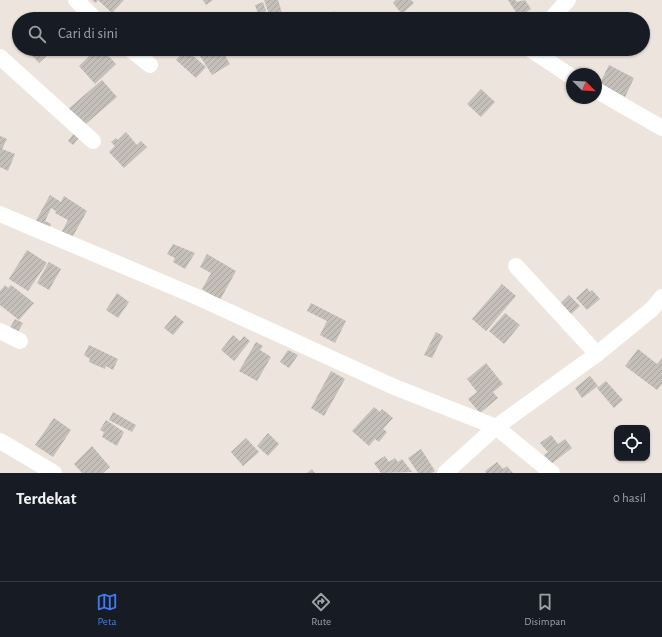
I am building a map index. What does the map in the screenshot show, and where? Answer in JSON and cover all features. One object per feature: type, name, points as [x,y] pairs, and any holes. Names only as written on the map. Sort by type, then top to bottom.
[{"type":"street","points":[[76,0],[89,12]]},
{"type":"street","points":[[557,12],[568,0]]},
{"type":"street","points":[[139,56],[150,65]]},
{"type":"street","points":[[540,56],[566,73]]},
{"type":"street","points":[[0,57],[93,141]]},
{"type":"street","points":[[602,93],[662,128]]},
{"type":"street","points":[[0,214],[197,297],[392,386],[496,427],[552,473]]},
{"type":"street","points":[[516,266],[597,354]]},
{"type":"street","points":[[445,473],[496,427],[597,354],[652,309],[662,297]]},
{"type":"street","points":[[0,331],[20,341]]},
{"type":"street","points":[[0,441],[54,473]]},
{"type":"building","points":[[98,0],[124,0],[113,12],[111,12]]},
{"type":"building","points":[[203,0],[213,0],[206,5]]},
{"type":"building","points":[[264,0],[278,0],[282,12],[268,12]]},
{"type":"building","points":[[396,0],[411,0],[414,3],[404,12],[400,12],[393,3]]},
{"type":"building","points":[[508,0],[515,0],[517,2],[525,0],[531,9],[526,12],[516,12]]},
{"type":"building","points":[[263,2],[266,11],[257,12],[255,5]]},
{"type":"building","points":[[32,56],[46,56],[39,63]]},
{"type":"building","points":[[89,56],[109,56],[116,64],[95,84],[79,66]]},
{"type":"building","points":[[179,56],[193,56],[206,67],[196,78],[176,60]]},
{"type":"building","points":[[200,56],[225,56],[230,64],[212,75]]},
{"type":"building","points":[[609,65],[634,78],[625,97],[602,84],[602,79]]},
{"type":"building","points":[[102,80],[117,97],[81,128],[67,110]]},
{"type":"building","points":[[481,89],[495,102],[481,117],[467,104]]},
{"type":"building","points":[[78,128],[83,133],[73,145],[68,141]]},
{"type":"building","points":[[126,132],[137,145],[141,141],[147,147],[124,168],[109,152],[115,146],[111,142],[116,138],[118,140]]},
{"type":"building","points":[[0,136],[7,139],[2,149],[15,154],[8,171],[0,167]]},
{"type":"building","points":[[50,195],[61,202],[64,196],[87,211],[69,243],[59,237],[68,220],[55,213],[56,211],[51,208],[45,221],[51,224],[47,233],[33,226]]},
{"type":"building","points":[[173,244],[195,253],[185,269],[173,262],[175,258],[167,254]]},
{"type":"building","points":[[27,250],[47,263],[28,291],[9,279]]},
{"type":"building","points":[[207,254],[236,271],[220,300],[202,289],[211,273],[200,267]]},
{"type":"building","points":[[49,262],[61,269],[49,290],[37,283]]},
{"type":"building","points":[[502,284],[516,296],[486,331],[472,319]]},
{"type":"building","points":[[5,285],[8,288],[11,285],[34,303],[19,320],[0,305],[0,291]]},
{"type":"building","points":[[587,288],[590,292],[592,290],[600,299],[587,310],[576,298]]},
{"type":"building","points":[[117,293],[129,302],[118,318],[106,310]]},
{"type":"building","points":[[569,295],[580,306],[569,316],[559,305]]},
{"type":"building","points":[[311,303],[346,321],[335,343],[320,335],[327,321],[307,311]]},
{"type":"building","points":[[505,313],[520,325],[504,344],[489,331]]},
{"type":"building","points":[[175,315],[184,322],[173,335],[164,328]]},
{"type":"building","points":[[15,319],[23,323],[16,335],[8,331]]},
{"type":"building","points":[[436,332],[443,336],[432,358],[424,355]]},
{"type":"building","points":[[233,335],[240,341],[244,336],[250,341],[234,361],[221,350]]},
{"type":"building","points":[[256,342],[263,346],[260,350],[271,357],[257,381],[239,371]]},
{"type":"building","points":[[89,345],[118,359],[113,370],[106,366],[105,369],[89,362],[90,359],[84,355]]},
{"type":"building","points":[[638,349],[657,364],[662,358],[662,384],[657,390],[625,366]]},
{"type":"building","points":[[288,350],[298,355],[289,368],[280,362]]},
{"type":"building","points":[[486,363],[503,384],[493,392],[498,398],[480,413],[468,399],[477,392],[467,379]]},
{"type":"building","points":[[331,371],[345,379],[324,416],[311,408]]},
{"type":"building","points":[[590,376],[598,386],[582,398],[575,388]]},
{"type":"building","points":[[606,381],[623,400],[614,408],[597,388]]},
{"type":"building","points":[[374,407],[380,412],[382,409],[393,418],[383,429],[387,432],[379,442],[375,439],[369,446],[352,431]]},
{"type":"building","points":[[113,412],[136,425],[132,432],[109,420]]},
{"type":"building","points":[[54,418],[71,430],[53,457],[35,445]]},
{"type":"building","points":[[106,420],[124,432],[117,446],[102,437],[104,432],[100,430]]},
{"type":"building","points":[[268,433],[279,444],[268,456],[257,446]]},
{"type":"building","points":[[551,435],[558,444],[565,439],[572,448],[551,464],[544,455],[548,452],[540,443]]},
{"type":"building","points":[[246,438],[259,452],[243,466],[231,452]]},
{"type":"building","points":[[92,446],[110,467],[103,473],[82,473],[74,464]]},
{"type":"building","points":[[421,449],[435,471],[432,473],[418,473],[408,458]]},
{"type":"building","points":[[385,456],[389,462],[395,458],[398,462],[402,459],[412,472],[381,473],[374,463]]},
{"type":"building","points":[[497,462],[503,469],[507,466],[513,473],[486,473],[485,471]]},
{"type":"building","points":[[312,469],[315,473],[307,473]]}]
